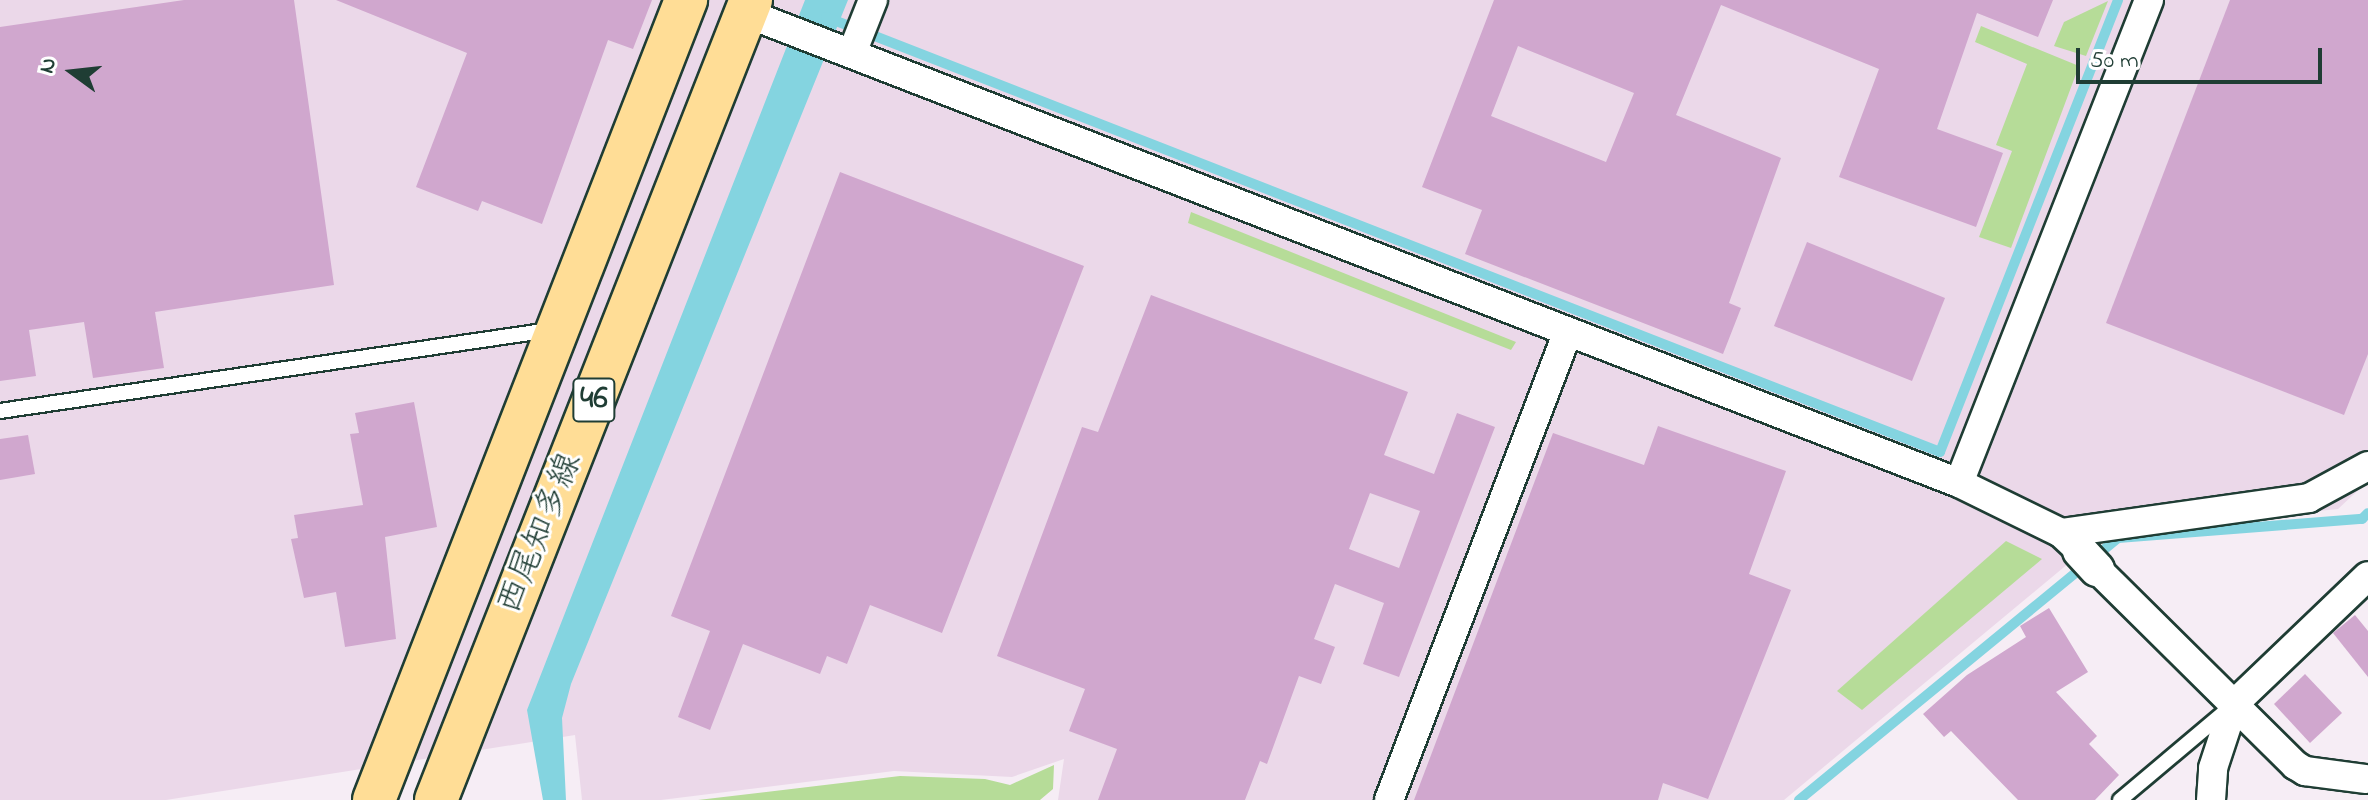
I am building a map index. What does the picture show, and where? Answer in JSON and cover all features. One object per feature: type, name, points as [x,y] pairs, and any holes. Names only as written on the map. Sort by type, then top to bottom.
[{"type":"main road","name":"西尾知多線","points":[[374,800],[686,0]]},
{"type":"main road","name":"西尾知多線","points":[[436,800],[756,12]]},
{"type":"street","points":[[842,50],[873,0]]},
{"type":"street","points":[[1959,483],[2149,0]]},
{"type":"street","points":[[756,12],[842,50],[1959,483],[2079,551],[2305,771],[2366,779]]},
{"type":"street","points":[[1389,800],[1567,333]]},
{"type":"street","points":[[2079,551],[2309,498],[2368,466]]},
{"type":"street","points":[[2211,800],[2213,768],[2234,704],[2368,576]]},
{"type":"lane","points":[[0,411],[556,329]]},
{"type":"lane","points":[[2120,800],[2234,704]]},
{"type":"shaded area","points":[[0,0],[2368,0],[2368,481],[2338,509],[2105,533],[1784,800],[1058,800],[1064,759],[1012,777],[894,771],[661,800],[582,800],[575,735],[166,800],[0,800]]},
{"type":"green space","points":[[2108,1],[2086,56],[2054,46],[2064,22]]},
{"type":"green space","points":[[1981,26],[2079,66],[2011,248],[1979,237],[2012,151],[1996,145],[2027,64],[1975,42]]},
{"type":"green space","points":[[1191,212],[1516,342],[1511,350],[1188,223]]},
{"type":"green space","points":[[2006,541],[2042,559],[1862,710],[1837,691]]},
{"type":"green space","points":[[1054,765],[1053,789],[1040,800],[698,800],[900,776],[985,779],[1010,785]]},
{"type":"water","points":[[805,0],[848,0],[571,684],[562,718],[566,800],[543,800],[527,710]]},
{"type":"building","points":[[184,0],[294,0],[334,285],[155,312],[164,368],[93,378],[84,322],[29,330],[36,376],[0,381],[0,27]]},
{"type":"building","points":[[336,0],[652,0],[633,49],[608,40],[542,224],[482,201],[478,211],[416,187],[467,53]]},
{"type":"building","points":[[1494,0],[2053,0],[2038,37],[1977,13],[1937,129],[2003,153],[1976,227],[1839,177],[1879,69],[1721,5],[1676,115],[1781,158],[1729,303],[1741,308],[1723,354],[1465,254],[1482,210],[1422,187]],"holes":[[[1518,46],[1634,93],[1606,162],[1491,116]]]},
{"type":"building","points":[[2230,0],[2368,0],[2368,354],[2344,415],[2106,323]]},
{"type":"building","points":[[840,172],[1084,266],[942,633],[870,605],[847,664],[827,656],[820,674],[743,644],[710,730],[678,717],[710,631],[671,616]]},
{"type":"building","points":[[1807,242],[1945,298],[1912,381],[1774,326]]},
{"type":"building","points":[[1151,295],[1408,392],[1384,455],[1434,474],[1457,413],[1495,427],[1399,677],[1363,664],[1384,603],[1335,584],[1314,639],[1335,647],[1321,684],[1299,676],[1267,764],[1260,761],[1245,800],[1098,800],[1117,749],[1069,731],[1085,689],[997,656],[1082,427],[1098,432]],"holes":[[[1370,493],[1420,511],[1399,568],[1349,549]]]},
{"type":"building","points":[[414,402],[437,527],[385,537],[396,639],[345,647],[336,592],[304,598],[291,539],[298,538],[294,515],[363,505],[350,434],[359,433],[355,413]]},
{"type":"building","points":[[1658,426],[1786,471],[1749,574],[1791,590],[1708,799],[1663,783],[1658,800],[1414,800],[1553,433],[1644,465]]},
{"type":"building","points":[[28,435],[35,474],[0,480],[0,439]]},
{"type":"building","points":[[2049,608],[2088,672],[2056,692],[2097,736],[2089,744],[2119,775],[2095,800],[2018,800],[1951,731],[1944,737],[1923,714],[1967,675],[2026,637],[2020,626]]},
{"type":"building","points":[[2355,615],[2368,631],[2368,677],[2333,633]]},
{"type":"building","points":[[2305,674],[2342,713],[2310,743],[2274,704]]},
{"type":"waterway","points":[[826,17],[1940,452],[2118,0]]},
{"type":"waterway","points":[[1799,800],[2118,538],[2362,519],[2368,513]]}]
